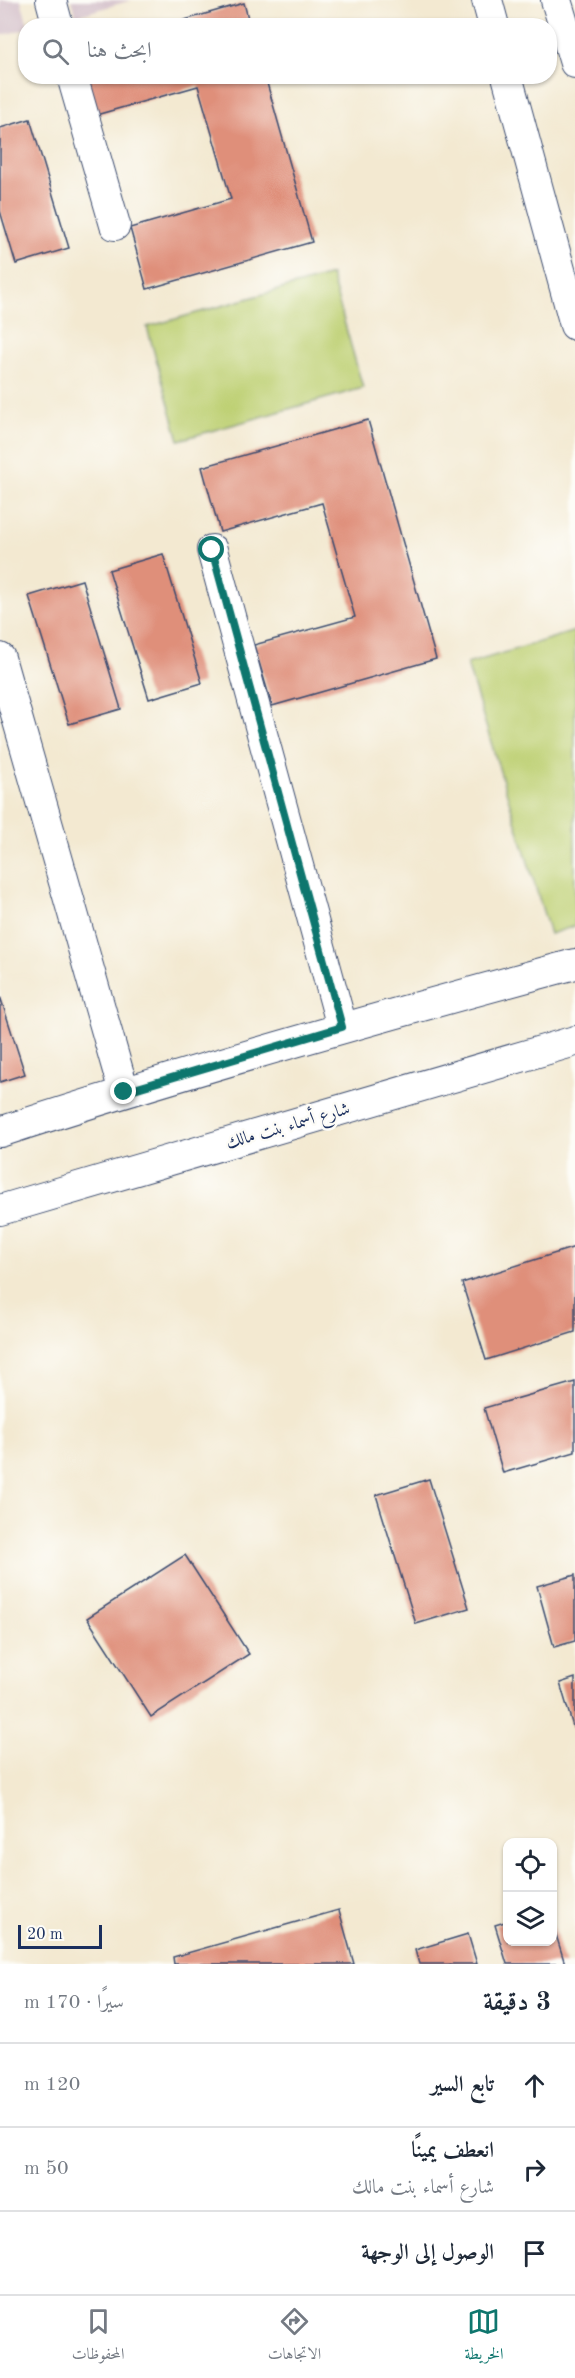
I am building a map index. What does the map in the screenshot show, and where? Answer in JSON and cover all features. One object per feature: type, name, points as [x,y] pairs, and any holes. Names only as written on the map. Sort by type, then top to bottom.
[{"type":"street","points":[[51,0],[56,18]]},
{"type":"street","points":[[487,0],[492,18]]},
{"type":"street","points":[[556,0],[575,63]]},
{"type":"street","points":[[74,84],[115,225]]},
{"type":"street","points":[[509,84],[575,325]]},
{"type":"street","points":[[212,550],[342,1027]]},
{"type":"street","points":[[0,658],[124,1092]]},
{"type":"street","points":[[0,1132],[124,1092],[342,1027],[575,964]]},
{"type":"street","name":"شارع أسماء بنت مالك","points":[[0,1210],[575,1041]]},
{"type":"shaded area","points":[[0,0],[21,0],[26,18],[18,18],[18,31],[0,36]]},
{"type":"shaded area","points":[[71,0],[132,0],[76,16]]},
{"type":"green space","points":[[331,275],[363,388],[179,440],[147,327]]},
{"type":"green space","points":[[575,631],[575,926],[550,934],[467,664]]},
{"type":"building","points":[[244,3],[248,18],[192,18]]},
{"type":"building","points":[[87,84],[267,84],[312,242],[147,289],[130,228],[231,199],[198,86],[96,115]]},
{"type":"building","points":[[30,119],[69,248],[16,264],[0,211],[0,128]]},
{"type":"building","points":[[368,420],[436,659],[272,706],[254,645],[355,617],[322,503],[220,532],[202,467]]},
{"type":"building","points":[[163,554],[202,683],[149,699],[109,570]]},
{"type":"building","points":[[82,580],[121,709],[69,724],[29,596]]},
{"type":"building","points":[[0,996],[25,1074],[0,1082]]},
{"type":"building","points":[[575,1247],[575,1332],[486,1360],[462,1283]]},
{"type":"building","points":[[575,1382],[575,1452],[503,1473],[484,1408]]},
{"type":"building","points":[[429,1479],[469,1608],[416,1624],[376,1495]]},
{"type":"building","points":[[185,1555],[249,1654],[151,1717],[87,1618]]},
{"type":"building","points":[[575,1575],[575,1641],[554,1647],[537,1586]]},
{"type":"building","points":[[575,1678],[575,1730],[574,1730],[560,1683]]},
{"type":"building","points":[[339,1910],[354,1964],[174,1964],[173,1957]]},
{"type":"building","points":[[503,1923],[503,1946],[557,1946],[557,1938],[565,1964],[507,1964],[495,1925]]},
{"type":"building","points":[[468,1934],[477,1964],[419,1964],[415,1950]]},
{"type":"route","points":[[124,1092],[342,1027],[212,550]]}]
